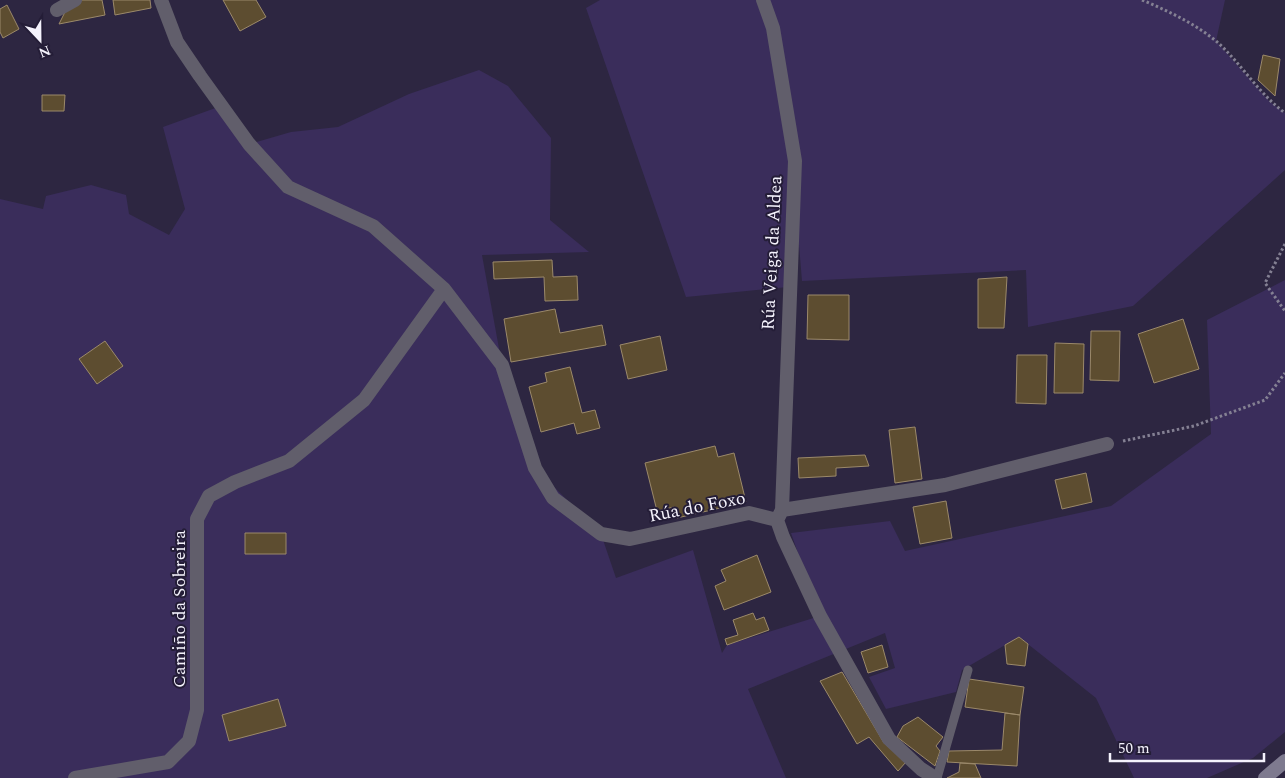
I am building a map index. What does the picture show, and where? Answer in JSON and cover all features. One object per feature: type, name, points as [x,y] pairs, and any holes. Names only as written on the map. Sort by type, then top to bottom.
[{"type":"main road","points":[[1265,778],[1285,761]]},
{"type":"street","points":[[58,10],[74,0]]},
{"type":"street","name":"Rúa do Foxo","points":[[161,0],[177,42],[200,76],[249,144],[288,187],[373,226],[444,289],[502,365],[535,468],[553,498],[602,534],[630,539],[749,513],[779,515]]},
{"type":"street","name":"Rúa Veiga da Aldea","points":[[763,0],[773,28],[795,161],[779,515]]},
{"type":"street","name":"Camiño da Sobreira","points":[[75,778],[168,762],[189,741],[197,710],[197,519],[209,496],[235,482],[289,461],[364,400],[444,289]]},
{"type":"street","points":[[936,778],[921,769],[888,739],[820,616],[782,537],[779,515],[945,485],[1107,444]]},
{"type":"lane","points":[[936,778],[968,670]]},
{"type":"path","points":[[1142,0],[1177,15],[1216,41],[1269,101],[1285,113]]},
{"type":"path","points":[[1285,244],[1265,283],[1285,311]]},
{"type":"path","points":[[1107,444],[1194,426],[1265,400],[1285,373]]},
{"type":"shaded area","points":[[600,0],[1225,0],[1216,41],[1269,101],[1285,113],[1285,170],[1133,306],[1028,327],[1026,270],[802,281],[794,184],[788,287],[686,297],[586,8]]},
{"type":"shaded area","points":[[479,70],[508,86],[551,138],[550,220],[589,252],[482,255],[502,365],[535,468],[601,534],[616,578],[693,550],[722,653],[727,645],[820,616],[791,533],[890,521],[905,551],[1111,506],[1211,434],[1207,320],[1285,280],[1285,732],[1253,758],[1207,778],[1134,778],[1096,698],[1019,637],[962,670],[956,692],[886,709],[869,677],[895,668],[885,633],[748,689],[786,778],[0,778],[0,199],[43,209],[46,196],[91,185],[126,195],[129,214],[169,235],[185,209],[163,127],[221,106],[250,144],[291,132],[338,127],[409,94]]},
{"type":"building","points":[[82,0],[102,0],[105,15],[59,24],[66,10]]},
{"type":"building","points":[[113,0],[150,0],[151,8],[115,15]]},
{"type":"building","points":[[223,0],[256,0],[266,17],[240,31]]},
{"type":"building","points":[[7,5],[19,29],[3,38],[0,32],[0,9]]},
{"type":"building","points":[[1263,55],[1280,59],[1275,96],[1258,80]]},
{"type":"building","points":[[42,95],[65,95],[64,111],[42,111]]},
{"type":"building","points":[[552,260],[553,277],[577,276],[578,300],[545,301],[544,277],[494,279],[493,262]]},
{"type":"building","points":[[1007,277],[1004,328],[978,328],[978,279]]},
{"type":"building","points":[[808,295],[849,295],[849,340],[807,339]]},
{"type":"building","points":[[555,309],[560,333],[602,325],[606,345],[511,362],[504,319]]},
{"type":"building","points":[[1183,319],[1199,369],[1154,383],[1138,334]]},
{"type":"building","points":[[1091,331],[1120,331],[1119,381],[1090,380]]},
{"type":"building","points":[[660,336],[667,370],[628,379],[620,345]]},
{"type":"building","points":[[105,341],[123,366],[97,384],[79,359]]},
{"type":"building","points":[[1055,343],[1084,344],[1083,393],[1054,393]]},
{"type":"building","points":[[1017,355],[1047,355],[1046,404],[1016,403]]},
{"type":"building","points":[[570,367],[582,413],[595,410],[600,428],[577,434],[574,423],[541,432],[529,387],[547,382],[545,373]]},
{"type":"building","points":[[915,427],[922,479],[895,483],[889,430]]},
{"type":"building","points":[[715,446],[718,457],[734,453],[746,502],[677,518],[674,507],[657,511],[645,463]]},
{"type":"building","points":[[865,455],[869,466],[836,468],[836,476],[799,478],[798,458]]},
{"type":"building","points":[[1086,473],[1092,502],[1062,509],[1055,480]]},
{"type":"building","points":[[946,501],[952,538],[920,544],[913,507]]},
{"type":"building","points":[[245,533],[286,533],[286,554],[245,554]]},
{"type":"building","points":[[757,555],[771,592],[724,610],[715,586],[726,581],[721,570]]},
{"type":"building","points":[[753,613],[756,620],[764,617],[769,630],[727,645],[725,639],[738,635],[733,620]]},
{"type":"building","points":[[1019,637],[1028,644],[1025,666],[1007,664],[1005,645]]},
{"type":"building","points":[[882,645],[888,667],[868,673],[861,652]]},
{"type":"building","points":[[842,672],[884,743],[906,762],[898,771],[869,737],[857,744],[820,681]]},
{"type":"building","points":[[969,679],[1024,687],[1020,715],[965,707]]},
{"type":"building","points":[[278,699],[286,726],[229,741],[222,715]]},
{"type":"building","points":[[1005,713],[1020,715],[1017,766],[947,762],[949,751],[1002,750]]},
{"type":"building","points":[[918,717],[943,737],[936,746],[940,751],[935,766],[897,737],[903,726]]},
{"type":"building","points":[[960,763],[975,764],[981,778],[947,778],[959,772]]}]
